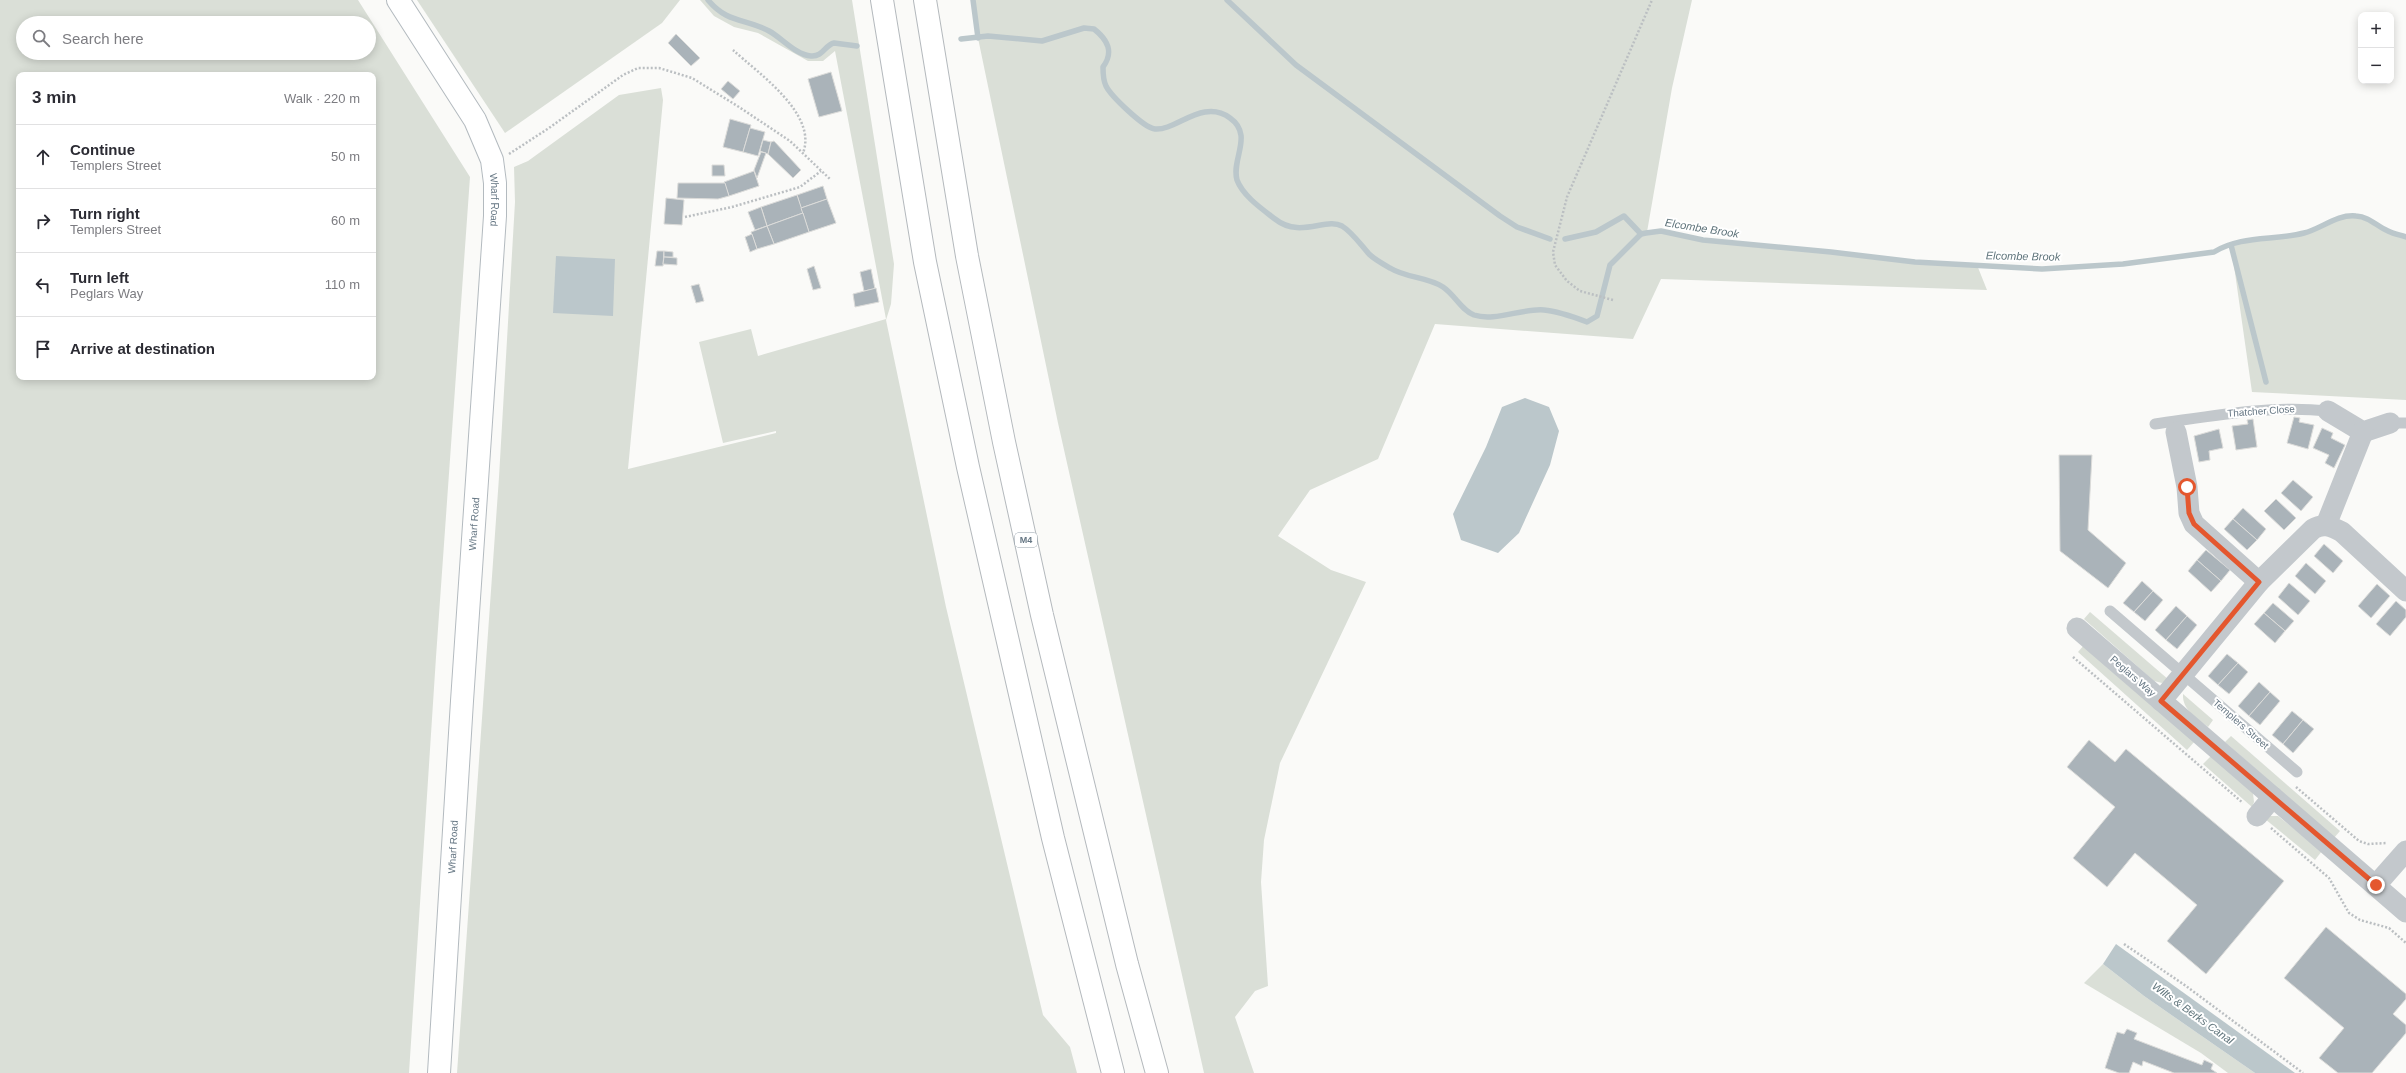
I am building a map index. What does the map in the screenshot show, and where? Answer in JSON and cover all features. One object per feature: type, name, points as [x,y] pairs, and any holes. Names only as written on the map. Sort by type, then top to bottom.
[{"type":"main road","name":"Wharf Road","points":[[398,0],[475,120],[492,160],[495,184],[495,216],[462,701],[439,1073]]},
{"type":"main road","points":[[882,0],[925,262],[968,467],[1053,838],[1113,1073]]},
{"type":"main road","name":"M4","points":[[925,0],[967,256],[1004,442],[1042,615],[1127,964],[1157,1073]]},
{"type":"street","name":"Thatcher Close","points":[[2328,411],[2363,432]]},
{"type":"street","points":[[2326,525],[2363,432],[2398,423]]},
{"type":"street","points":[[2176,432],[2187,487],[2189,513],[2194,524],[2259,582]]},
{"type":"street","points":[[2161,701],[2184,675],[2259,582],[2313,529],[2326,525],[2342,532],[2406,591]]},
{"type":"street","name":"Peglars Way","points":[[2077,628],[2406,912]]},
{"type":"street","points":[[2257,816],[2272,797]]},
{"type":"street","points":[[2376,885],[2398,846]]},
{"type":"lane","name":"Thatcher Close","points":[[2155,424],[2234,412],[2270,409],[2296,408],[2328,411]]},
{"type":"lane","name":"Templers Street","points":[[2110,611],[2297,772]]},
{"type":"path","points":[[1613,300],[1580,291],[1567,281],[1555,265],[1553,252],[1567,197],[1652,0]]},
{"type":"path","points":[[733,50],[785,98],[799,116],[805,132],[806,144],[803,153]]},
{"type":"path","points":[[492,160],[512,153],[623,75],[638,68],[659,68],[692,78],[739,107],[790,141],[831,180]]},
{"type":"path","points":[[685,217],[732,207],[800,187],[821,171]]},
{"type":"path","points":[[2073,657],[2329,878],[2349,913],[2365,922],[2389,928],[2406,942]]},
{"type":"path","points":[[2338,824],[2359,841],[2368,844],[2398,846]]},
{"type":"path","points":[[2124,944],[2242,1026],[2303,1073]]},
{"type":"shaded area","points":[[0,0],[358,0],[368,16],[16,16],[16,60],[376,60],[376,28],[470,177],[436,657],[409,1073],[0,1073]]},
{"type":"shaded area","points":[[417,0],[680,0],[662,23],[505,133]]},
{"type":"shaded area","points":[[700,0],[852,0],[894,264],[891,304],[886,320],[946,607],[1043,1015],[1070,1047],[1077,1073],[457,1073],[499,477],[515,202],[514,167],[528,161],[619,95],[661,88],[663,100],[628,469],[776,433],[776,431],[723,443],[699,342],[751,329],[758,356],[886,319],[835,51],[823,61],[808,61],[758,33],[734,27],[714,16]]},
{"type":"shaded area","points":[[973,0],[1692,0],[1672,88],[1647,232],[1669,233],[1723,242],[1916,261],[1977,265],[1987,290],[1661,279],[1633,339],[1435,324],[1378,459],[1310,490],[1278,536],[1331,570],[1366,582],[1280,763],[1264,840],[1261,882],[1268,986],[1255,991],[1235,1017],[1254,1073],[1204,1073],[1058,423],[978,38]]},
{"type":"shaded area","points":[[2346,216],[2363,218],[2406,237],[2406,400],[2252,392],[2231,245],[2248,240],[2308,233]]},
{"type":"shaded area","points":[[2090,612],[2169,680],[2162,683],[2154,681],[2084,619]]},
{"type":"shaded area","points":[[2085,644],[2195,741],[2187,750],[2078,652]]},
{"type":"shaded area","points":[[2183,694],[2213,720],[2208,727],[2191,713],[2185,705]]},
{"type":"shaded area","points":[[2231,736],[2340,831],[2334,838],[2225,742]]},
{"type":"shaded area","points":[[2213,754],[2253,793],[2254,802],[2252,807],[2203,764]]},
{"type":"shaded area","points":[[2270,816],[2278,816],[2322,851],[2315,860],[2265,819]]},
{"type":"shaded area","points":[[2103,964],[2144,996],[2255,1073],[2228,1073],[2201,1053],[2084,983]]},
{"type":"water","points":[[556,256],[615,259],[613,316],[553,313]]},
{"type":"water","points":[[1525,398],[1549,407],[1559,431],[1550,465],[1519,533],[1498,553],[1461,540],[1453,514],[1486,447],[1502,407]]},
{"type":"water","name":"Wilts & Berks Canal","points":[[2116,944],[2295,1073],[2255,1073],[2144,996],[2103,964]]},
{"type":"building","points":[[676,34],[700,58],[691,66],[668,43]]},
{"type":"building","points":[[831,72],[842,111],[819,117],[808,79]]},
{"type":"building","points":[[728,81],[740,91],[733,99],[721,89]]},
{"type":"building","points":[[730,119],[751,125],[743,152],[723,147]]},
{"type":"building","points":[[750,128],[765,132],[758,156],[743,152]]},
{"type":"building","points":[[763,140],[771,142],[768,154],[760,151]]},
{"type":"building","points":[[774,141],[801,170],[793,178],[768,154],[771,142]]},
{"type":"building","points":[[761,152],[766,153],[757,178],[754,170]]},
{"type":"building","points":[[712,165],[724,165],[725,176],[712,176]]},
{"type":"building","points":[[754,171],[759,186],[729,196],[724,182]]},
{"type":"building","points":[[678,183],[725,183],[729,196],[718,199],[677,198]]},
{"type":"building","points":[[823,186],[827,199],[801,208],[797,195]]},
{"type":"building","points":[[797,195],[803,213],[767,226],[761,207]]},
{"type":"building","points":[[666,198],[684,200],[682,225],[664,224]]},
{"type":"building","points":[[827,199],[836,223],[809,232],[801,208]]},
{"type":"building","points":[[761,207],[767,226],[755,230],[748,212]]},
{"type":"building","points":[[803,213],[809,232],[774,244],[767,226]]},
{"type":"building","points":[[767,226],[774,244],[757,249],[751,232]]},
{"type":"building","points":[[752,234],[757,249],[750,252],[745,237]]},
{"type":"building","points":[[657,251],[664,251],[663,266],[655,266]]},
{"type":"building","points":[[664,251],[673,252],[673,257],[664,257]]},
{"type":"building","points":[[664,257],[677,258],[677,265],[663,264]]},
{"type":"building","points":[[814,266],[821,288],[813,290],[807,269]]},
{"type":"building","points":[[871,269],[875,289],[864,291],[860,272]]},
{"type":"building","points":[[699,284],[704,301],[696,303],[691,286]]},
{"type":"building","points":[[876,288],[879,302],[855,307],[853,294]]},
{"type":"building","points":[[2294,417],[2300,418],[2299,422],[2314,425],[2308,449],[2287,443]]},
{"type":"building","points":[[2253,419],[2257,447],[2236,450],[2232,426],[2248,424],[2247,420]]},
{"type":"building","points":[[2322,428],[2333,433],[2331,438],[2345,445],[2334,468],[2325,463],[2329,455],[2313,448]]},
{"type":"building","points":[[2219,429],[2223,448],[2209,451],[2210,460],[2199,462],[2194,436]]},
{"type":"building","points":[[2059,455],[2092,455],[2088,530],[2126,563],[2108,588],[2060,551]]},
{"type":"building","points":[[2293,480],[2313,497],[2301,511],[2281,493]]},
{"type":"building","points":[[2276,499],[2296,518],[2284,530],[2264,511]]},
{"type":"building","points":[[2243,508],[2266,529],[2257,540],[2233,519]]},
{"type":"building","points":[[2233,519],[2257,540],[2247,550],[2224,529]]},
{"type":"building","points":[[2324,544],[2343,561],[2333,573],[2314,556]]},
{"type":"building","points":[[2206,550],[2230,570],[2221,581],[2197,560]]},
{"type":"building","points":[[2197,560],[2221,581],[2211,592],[2188,571]]},
{"type":"building","points":[[2306,563],[2326,581],[2315,594],[2295,576]]},
{"type":"building","points":[[2142,581],[2153,591],[2134,612],[2123,603]]},
{"type":"building","points":[[2289,583],[2310,601],[2298,615],[2278,597]]},
{"type":"building","points":[[2377,584],[2390,596],[2371,618],[2358,606]]},
{"type":"building","points":[[2153,591],[2163,600],[2145,621],[2134,612]]},
{"type":"building","points":[[2396,601],[2406,610],[2406,617],[2390,636],[2376,624]]},
{"type":"building","points":[[2273,603],[2294,621],[2285,631],[2264,613]]},
{"type":"building","points":[[2176,606],[2187,616],[2166,640],[2155,630]]},
{"type":"building","points":[[2264,613],[2285,631],[2275,643],[2254,624]]},
{"type":"building","points":[[2187,616],[2197,625],[2177,649],[2166,640]]},
{"type":"building","points":[[2227,654],[2238,663],[2218,685],[2208,676]]},
{"type":"building","points":[[2238,663],[2248,672],[2229,694],[2218,685]]},
{"type":"building","points":[[2259,682],[2270,692],[2249,716],[2238,706]]},
{"type":"building","points":[[2270,692],[2280,701],[2260,725],[2249,716]]},
{"type":"building","points":[[2292,711],[2303,720],[2283,744],[2272,735]]},
{"type":"building","points":[[2303,720],[2314,729],[2293,753],[2283,744]]},
{"type":"building","points":[[2089,740],[2115,762],[2126,749],[2284,881],[2206,974],[2167,941],[2197,905],[2135,853],[2107,887],[2073,858],[2115,807],[2067,767]]},
{"type":"building","points":[[2326,927],[2406,994],[2406,999],[2393,1014],[2406,1025],[2406,1033],[2372,1073],[2338,1073],[2319,1058],[2344,1028],[2284,978]]},
{"type":"building","points":[[2127,1029],[2137,1033],[2134,1039],[2202,1065],[2204,1060],[2213,1064],[2211,1069],[2217,1073],[2174,1073],[2143,1061],[2142,1066],[2133,1062],[2129,1073],[2119,1073],[2105,1068],[2117,1032],[2124,1034]]},
{"type":"waterway","name":"Elcombe Brook","points":[[708,0],[715,8],[730,17],[769,31],[805,55],[818,55],[834,43],[857,46]]},
{"type":"waterway","points":[[973,0],[978,38]]},
{"type":"waterway","points":[[1227,0],[1296,65],[1500,216],[1517,227],[1550,239]]},
{"type":"waterway","name":"Elcombe Brook","points":[[961,39],[988,36],[1042,41],[1084,28],[1094,29],[1103,37],[1108,46],[1108,56],[1103,67],[1106,86],[1121,104],[1136,118],[1155,129],[1172,125],[1200,113],[1220,113],[1230,118],[1237,125],[1241,140],[1236,172],[1237,180],[1248,197],[1264,211],[1284,225],[1294,227],[1303,228],[1328,224],[1342,226],[1353,235],[1373,258],[1403,274],[1431,281],[1443,287],[1465,310],[1469,313],[1482,317],[1544,310],[1571,316],[1587,322],[1597,316],[1610,265],[1641,234],[1661,231],[1703,240],[1831,252],[1915,262],[2042,269],[2123,264],[2214,252],[2236,243],[2304,233],[2336,219],[2349,216],[2365,218],[2388,231],[2406,237]]},
{"type":"waterway","points":[[1565,239],[1596,232],[1624,216],[1641,234]]},
{"type":"waterway","points":[[2231,245],[2266,382]]},
{"type":"route","points":[[2187,487],[2189,513],[2194,524],[2259,582],[2184,675],[2161,701],[2376,885]]}]
